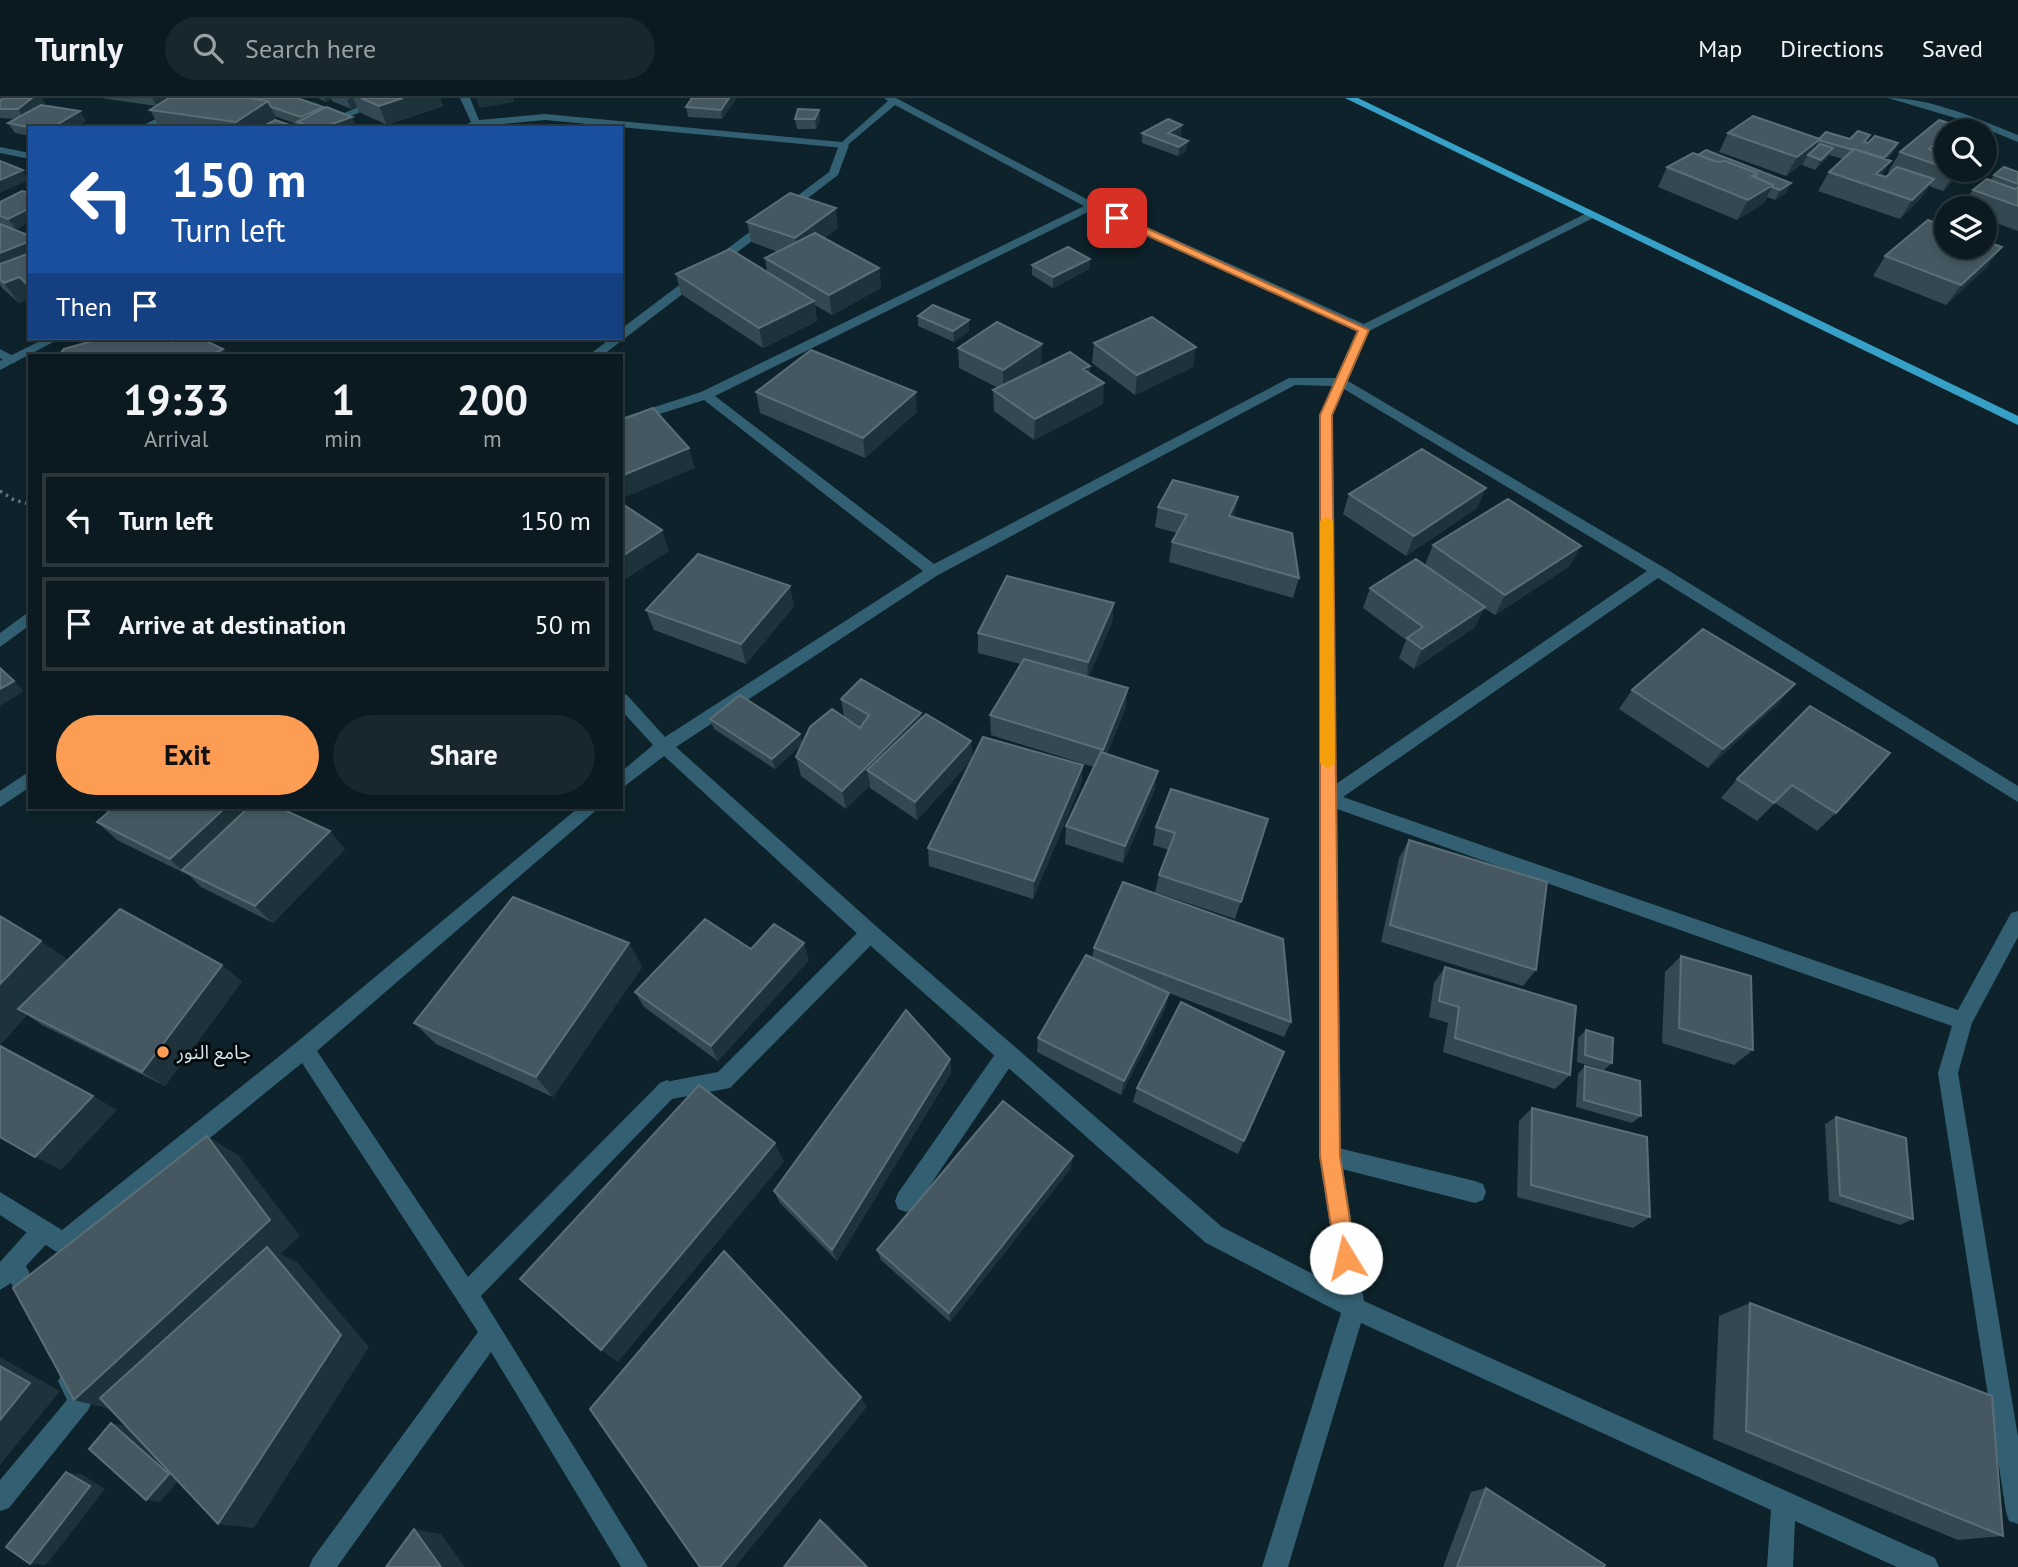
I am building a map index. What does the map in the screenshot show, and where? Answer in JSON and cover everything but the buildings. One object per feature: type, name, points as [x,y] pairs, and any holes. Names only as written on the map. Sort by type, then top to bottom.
[{"type":"main road","points":[[1350,98],[2018,421]]},
{"type":"street","points":[[147,126],[203,98]]},
{"type":"street","points":[[315,105],[345,116],[388,98]]},
{"type":"street","points":[[465,98],[476,123]]},
{"type":"street","points":[[1893,98],[1972,120],[2018,139]]},
{"type":"street","points":[[623,334],[834,173],[844,145],[891,100],[1092,206],[1364,330]]},
{"type":"street","points":[[469,126],[476,123],[545,117],[844,145]]},
{"type":"street","points":[[0,150],[28,156]]},
{"type":"street","points":[[623,421],[706,395],[1092,206]]},
{"type":"street","points":[[1275,1567],[1354,1308],[1330,1156],[1326,415],[1364,330],[1591,215]]},
{"type":"street","points":[[4,360],[50,340]]},
{"type":"street","points":[[596,354],[615,340]]},
{"type":"street","points":[[623,780],[664,746],[933,571],[1293,381],[1341,382],[1658,571],[2018,795]]},
{"type":"street","points":[[706,395],[933,571]]},
{"type":"street","points":[[1328,799],[1658,571]]},
{"type":"street","points":[[0,641],[28,618]]},
{"type":"street","points":[[623,701],[664,746],[870,933],[1214,1235],[1354,1308],[1926,1567]]},
{"type":"street","points":[[0,800],[28,779]]},
{"type":"street","points":[[1328,799],[1964,1021]]},
{"type":"street","points":[[0,1203],[63,1242],[304,1049],[590,809]]},
{"type":"street","points":[[2018,919],[1964,1021],[1948,1073],[2018,1512]]},
{"type":"street","points":[[467,1294],[667,1090],[723,1081],[870,933]]},
{"type":"street","points":[[304,1049],[492,1332],[635,1567]]},
{"type":"street","points":[[905,1201],[1007,1054]]},
{"type":"street","points":[[1330,1156],[1475,1192]]},
{"type":"street","points":[[43,1231],[7,1271],[44,1327]]},
{"type":"street","points":[[322,1567],[492,1332]]},
{"type":"street","points":[[0,1499],[80,1402],[62,1365]]},
{"type":"street","points":[[1780,1567],[1784,1503]]},
{"type":"path","points":[[0,491],[14,500],[28,504]]},
{"type":"slow traffic","points":[[1326,521],[1328,763]]},
{"type":"place","name":"جامع النور","points":[[163,1052]]},
{"type":"route","points":[[1117,218],[1364,330],[1326,415],[1330,1156],[1346,1258]]}]
